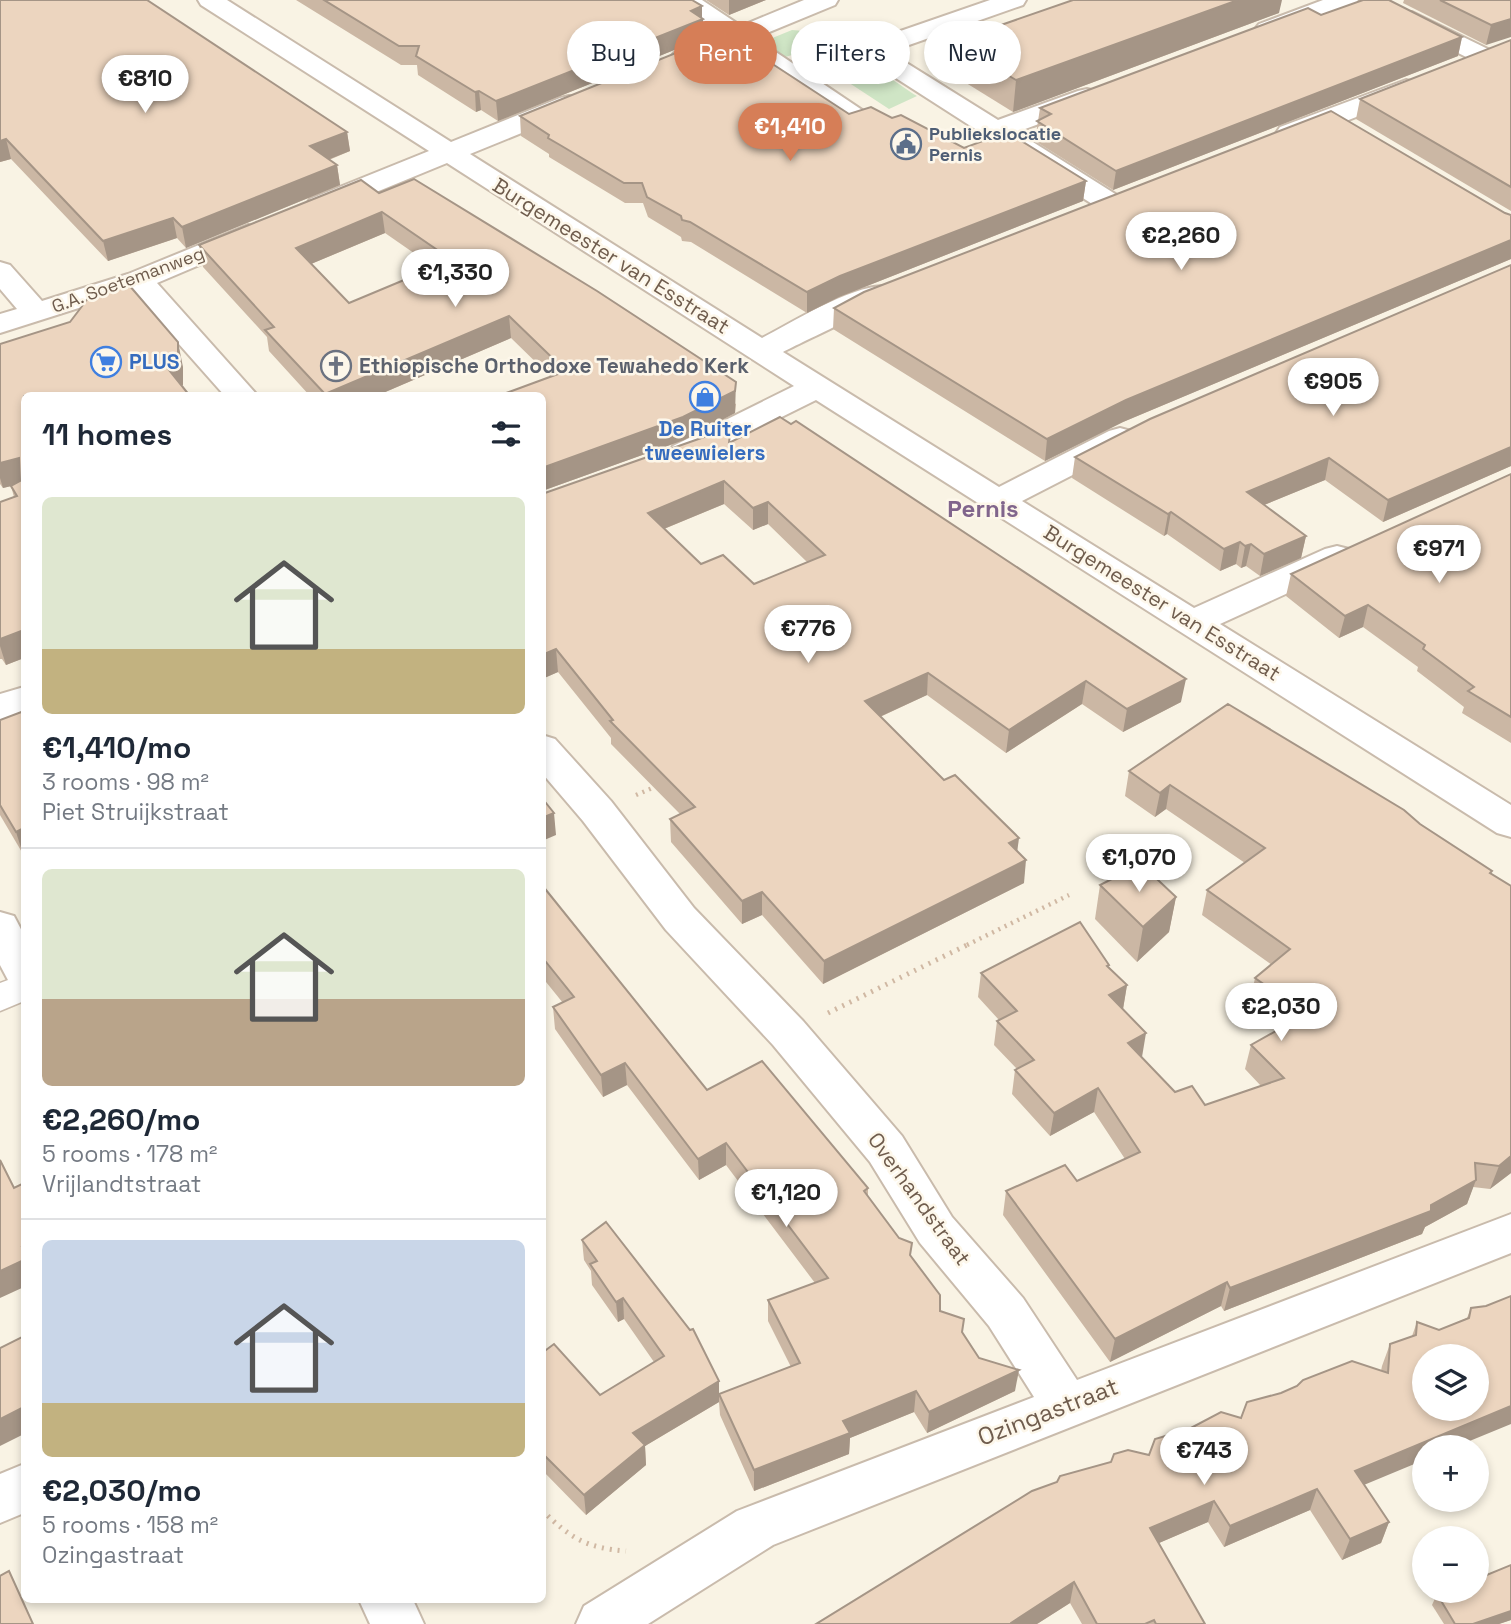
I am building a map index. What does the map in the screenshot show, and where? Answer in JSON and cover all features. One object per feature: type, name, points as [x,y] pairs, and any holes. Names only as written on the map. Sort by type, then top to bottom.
[{"type":"street","name":"Burgemeester van Esstraat","points":[[210,0],[817,387],[1511,823]]},
{"type":"street","points":[[685,0],[716,21]]},
{"type":"street","points":[[775,21],[827,0]]},
{"type":"street","points":[[1014,0],[869,50],[1110,203]]},
{"type":"street","points":[[1243,38],[1346,0]]},
{"type":"street","points":[[1385,6],[1485,57]]},
{"type":"street","points":[[1264,143],[1340,125],[1439,75],[1511,47]]},
{"type":"street","points":[[663,66],[674,62]]},
{"type":"street","points":[[777,66],[859,120]]},
{"type":"street","points":[[997,130],[1113,87]]},
{"type":"street","name":"G.A. Soetemanweg","points":[[0,324],[138,280],[587,97]]},
{"type":"street","points":[[1,274],[36,313]]},
{"type":"street","points":[[138,280],[239,392]]},
{"type":"street","points":[[761,351],[851,305],[903,285]]},
{"type":"street","points":[[658,463],[696,449],[817,387]]},
{"type":"street","points":[[999,500],[1147,425]]},
{"type":"street","points":[[1193,622],[1371,541]]},
{"type":"street","points":[[0,708],[21,700]]},
{"type":"street","name":"Overhandstraat","points":[[546,753],[597,811],[680,919],[788,1033],[886,1149],[936,1230],[1006,1312],[1066,1405]]},
{"type":"street","points":[[0,927],[21,966]]},
{"type":"street","points":[[0,998],[21,988]]},
{"type":"street","name":"Ozingastraat","points":[[602,1624],[755,1528],[1511,1233]]},
{"type":"street","points":[[0,1500],[21,1490]]},
{"type":"street","points":[[387,1603],[398,1624]]},
{"type":"path","points":[[597,811],[659,785]]},
{"type":"path","points":[[788,1033],[1069,895]]},
{"type":"path","points":[[546,1514],[565,1534],[593,1549],[627,1552],[638,1548]]},
{"type":"green space","points":[[791,30],[791,55],[782,58],[777,55],[777,36]]},
{"type":"green space","points":[[851,84],[899,84],[917,96],[889,109]]},
{"type":"building","points":[[0,0],[147,0],[347,132],[310,146],[337,165],[182,227],[173,218],[103,241],[6,139],[0,141]]},
{"type":"building","points":[[324,0],[692,0],[702,6],[691,11],[703,19],[674,21],[674,30],[660,36],[660,21],[567,21],[567,73],[496,101],[479,91],[475,92],[416,56],[419,46],[399,46]]},
{"type":"building","points":[[1073,0],[1238,0],[1021,78],[1021,21],[1012,21]]},
{"type":"building","points":[[1363,0],[1389,0],[1462,37],[1116,171],[1037,121],[1051,114],[1040,108],[1308,8],[1321,15]]},
{"type":"building","points":[[1440,0],[1511,0],[1511,19],[1491,25]]},
{"type":"building","points":[[1511,40],[1511,187],[1360,99]]},
{"type":"building","points":[[674,54],[674,84],[777,84],[777,67],[791,76],[791,84],[803,84],[849,114],[871,107],[892,118],[901,115],[964,148],[1007,132],[1086,181],[840,276],[807,292],[647,197],[642,183],[624,183],[548,138],[549,135],[520,116],[599,84],[660,84],[660,59]]},
{"type":"building","points":[[1331,111],[1511,215],[1511,240],[1126,400],[1047,439],[834,308],[864,292]]},
{"type":"building","points":[[414,179],[597,291],[736,382],[735,391],[683,417],[546,467],[546,392],[509,392],[566,371],[509,316],[330,392],[323,392],[265,330],[274,327],[199,245],[361,180],[379,193]],"holes":[[[382,212],[452,260],[349,303],[296,248]]]},
{"type":"building","points":[[1511,265],[1511,447],[1388,500],[1329,458],[1247,492],[1306,536],[1264,554],[1251,544],[1245,546],[1240,542],[1224,549],[1171,512],[1168,514],[1075,457],[1150,419]]},
{"type":"building","points":[[129,285],[178,342],[178,361],[165,365],[187,392],[21,392],[21,631],[0,639],[0,502],[17,496],[11,486],[20,481],[19,458],[0,463],[0,344],[70,322],[89,297]]},
{"type":"building","points":[[780,417],[791,424],[796,421],[1186,679],[1127,709],[1086,681],[1009,730],[928,673],[865,701],[944,780],[955,775],[1019,838],[1009,843],[1026,860],[824,961],[762,892],[742,901],[670,819],[695,807],[610,721],[613,720],[556,649],[546,653],[546,493],[707,436],[731,424],[729,443]],"holes":[[[724,481],[753,508],[768,502],[825,555],[754,584],[723,555],[701,564],[648,513]]]},
{"type":"building","points":[[1511,474],[1511,717],[1468,691],[1474,687],[1423,649],[1425,645],[1368,605],[1345,616],[1291,574]]},
{"type":"building","points":[[1228,704],[1404,810],[1420,824],[1511,886],[1511,1156],[1499,1166],[1475,1163],[1476,1180],[1431,1205],[1431,1211],[1230,1288],[1227,1282],[1115,1339],[1006,1191],[1065,1165],[1077,1181],[1140,1152],[1098,1088],[1054,1113],[1015,1070],[1034,1060],[997,1021],[1017,1011],[981,973],[1080,922],[1109,965],[1107,966],[1127,985],[1109,995],[1146,1033],[1128,1043],[1175,1092],[1192,1086],[1205,1105],[1284,1078],[1251,1045],[1306,1014],[1255,978],[1290,949],[1207,890],[1265,848],[1170,785],[1160,793],[1129,771]]},
{"type":"building","points":[[21,712],[21,830],[16,832],[0,805],[0,720]]},
{"type":"building","points":[[546,803],[554,813],[546,816]]},
{"type":"building","points":[[1141,864],[1176,897],[1143,927],[1100,885]]},
{"type":"building","points":[[546,890],[707,1090],[762,1061],[868,1188],[864,1191],[899,1238],[912,1243],[910,1255],[940,1295],[940,1311],[964,1319],[962,1332],[979,1358],[1019,1370],[929,1412],[916,1391],[843,1421],[850,1433],[754,1470],[719,1394],[800,1363],[768,1300],[828,1278],[726,1143],[698,1159],[625,1063],[601,1075],[553,1007],[574,997],[546,962]]},
{"type":"building","points":[[0,1160],[14,1188],[21,1184],[21,1261],[0,1271]]},
{"type":"building","points":[[606,1222],[690,1330],[693,1329],[719,1381],[633,1433],[645,1445],[584,1495],[546,1457],[546,1350],[554,1344],[600,1395],[664,1356],[623,1298],[616,1302],[590,1264],[597,1261],[582,1240]]},
{"type":"building","points":[[1511,1296],[1511,1406],[1489,1415],[1489,1344],[1412,1344],[1412,1421],[1475,1421],[1441,1435],[1412,1435],[1412,1447],[1355,1471],[1389,1522],[1350,1539],[1317,1489],[1230,1526],[1214,1501],[1150,1528],[1205,1624],[1156,1624],[1154,1620],[1145,1624],[1097,1624],[1074,1582],[1011,1624],[816,1624],[1032,1491],[1057,1482],[1060,1476],[1111,1462],[1114,1454],[1128,1450],[1149,1455],[1155,1439],[1189,1429],[1221,1412],[1241,1418],[1247,1402],[1281,1393],[1297,1386],[1303,1380],[1352,1361],[1388,1373],[1390,1344],[1416,1335],[1417,1322],[1439,1330],[1469,1318],[1471,1308],[1486,1306]]},
{"type":"building","points":[[21,1338],[21,1408],[0,1419],[0,1348]]},
{"type":"building","points":[[1511,1565],[1511,1611],[1473,1624],[1455,1624],[1442,1603],[1489,1603],[1489,1574]]},
{"type":"building","points":[[9,1571],[21,1603],[23,1603],[33,1624],[0,1624],[0,1576]]},
{"type":"place","name":"Publiekslocatie Pernis","points":[[906,144]]},
{"type":"place","name":"PLUS","points":[[106,362]]},
{"type":"place","name":"Ethiopische Orthodoxe Tewahedo Kerk","points":[[336,366]]},
{"type":"place","name":"De Ruiter tweewielers","points":[[705,397]]},
{"type":"district","name":"Pernis","points":[[983,509]]}]
